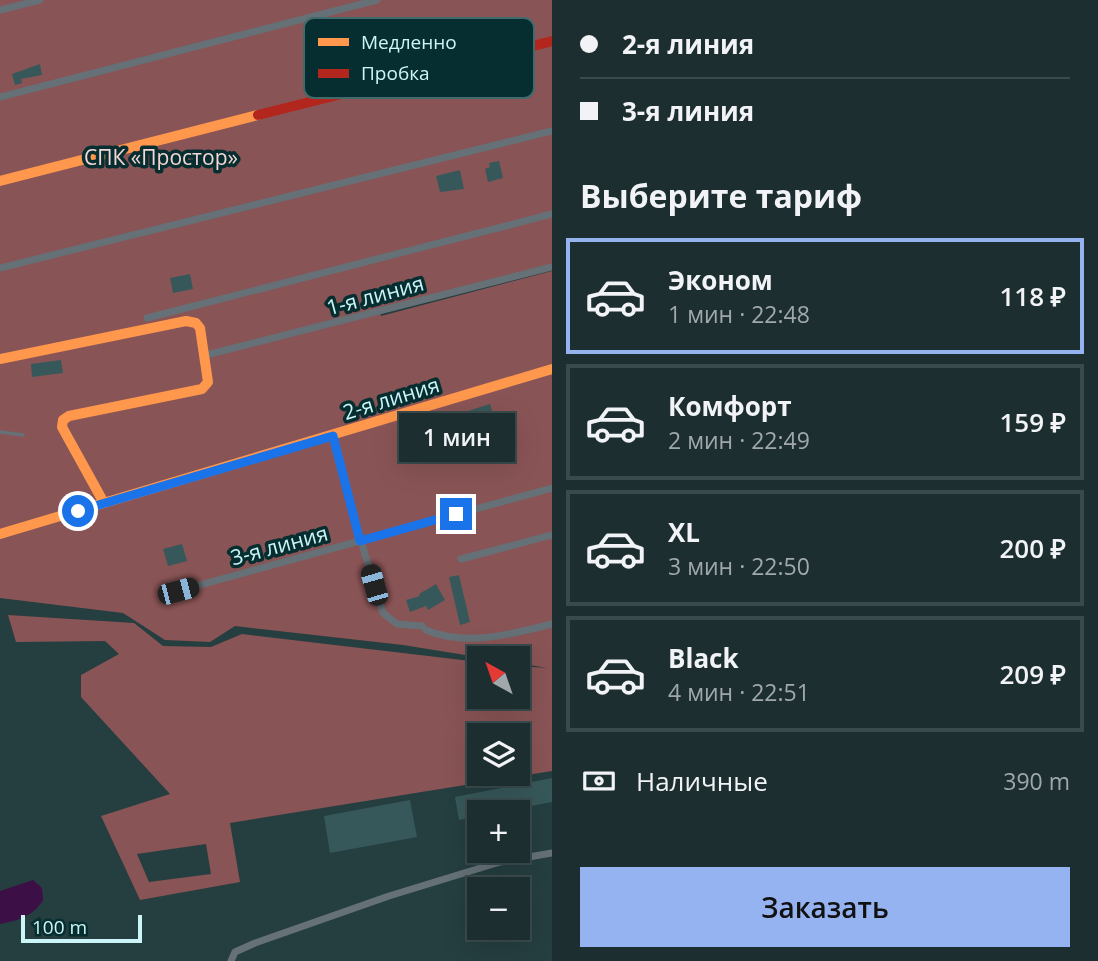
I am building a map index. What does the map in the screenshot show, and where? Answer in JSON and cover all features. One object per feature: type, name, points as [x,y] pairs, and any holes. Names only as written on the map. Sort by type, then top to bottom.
[{"type":"street","points":[[0,10],[40,0]]},
{"type":"street","points":[[307,18],[377,0]]},
{"type":"street","points":[[0,97],[304,19]]},
{"type":"street","points":[[534,46],[552,41]]},
{"type":"street","points":[[0,181],[327,98]]},
{"type":"street","points":[[0,268],[552,131]]},
{"type":"street","points":[[148,318],[552,214]]},
{"type":"street","name":"1-я линия","points":[[206,355],[552,267]]},
{"type":"street","points":[[0,359],[186,321],[196,323],[200,328],[208,382],[202,389],[69,416],[63,420],[62,427],[104,503]]},
{"type":"street","name":"2-я линия","points":[[0,534],[552,369]]},
{"type":"street","points":[[333,436],[360,541],[383,613],[397,624],[424,628],[437,635],[499,637],[552,624]]},
{"type":"street","name":"3-я линия","points":[[178,591],[552,488]]},
{"type":"street","points":[[461,559],[552,535]]},
{"type":"street","points":[[232,961],[235,952],[254,943],[389,896],[500,862],[552,853]]},
{"type":"lane","points":[[0,432],[23,435]]},
{"type":"green space","name":"СПК «Простор»","points":[[0,0],[552,0],[552,265],[379,311],[381,316],[552,271],[552,771],[530,775],[530,723],[467,723],[467,785],[230,823],[240,882],[140,900],[101,816],[170,794],[81,697],[81,675],[119,654],[105,641],[16,642],[8,615],[134,623],[163,646],[211,647],[242,634],[467,661],[467,709],[530,709],[530,667],[547,668],[530,665],[530,646],[467,646],[467,655],[403,645],[235,626],[210,642],[165,640],[123,613],[0,598]],"holes":[[[206,844],[211,874],[149,882],[137,854]]]},
{"type":"shaded area","points":[[33,880],[42,888],[43,900],[39,906],[24,917],[0,924],[0,891]]},
{"type":"building","points":[[40,64],[42,75],[21,79],[22,83],[15,85],[12,74]]},
{"type":"building","points":[[499,161],[503,178],[488,182],[485,169],[490,167],[489,163]]},
{"type":"building","points":[[460,170],[464,189],[440,192],[436,176]]},
{"type":"building","points":[[190,274],[193,289],[173,293],[170,278]]},
{"type":"building","points":[[61,360],[63,373],[32,377],[31,364]]},
{"type":"building","points":[[490,404],[494,417],[485,419],[484,415],[465,421],[462,413]]},
{"type":"building","points":[[426,421],[431,442],[419,446],[413,425]]},
{"type":"building","points":[[182,544],[187,561],[168,566],[163,549]]},
{"type":"building","points":[[459,575],[470,622],[460,625],[449,577]]},
{"type":"building","points":[[436,584],[445,600],[428,610],[426,606],[410,612],[406,600],[420,596],[419,594]]},
{"type":"building","points":[[552,778],[552,802],[530,806],[530,800],[467,800],[467,818],[459,820],[455,797],[511,786],[530,786],[530,782]]},
{"type":"building","points":[[410,800],[417,837],[330,853],[324,816]]},
{"type":"traffic: slow","points":[[0,181],[258,115]]},
{"type":"traffic: slow","points":[[0,359],[186,321],[196,323],[200,328],[208,382],[202,389],[69,416],[63,420],[62,427],[104,503]]},
{"type":"traffic: slow","points":[[0,534],[552,369]]},
{"type":"traffic: jam","points":[[534,46],[552,41]]},
{"type":"traffic: jam","points":[[258,115],[326,98]]},
{"type":"route","points":[[78,511],[333,436],[360,541],[456,514]]}]
